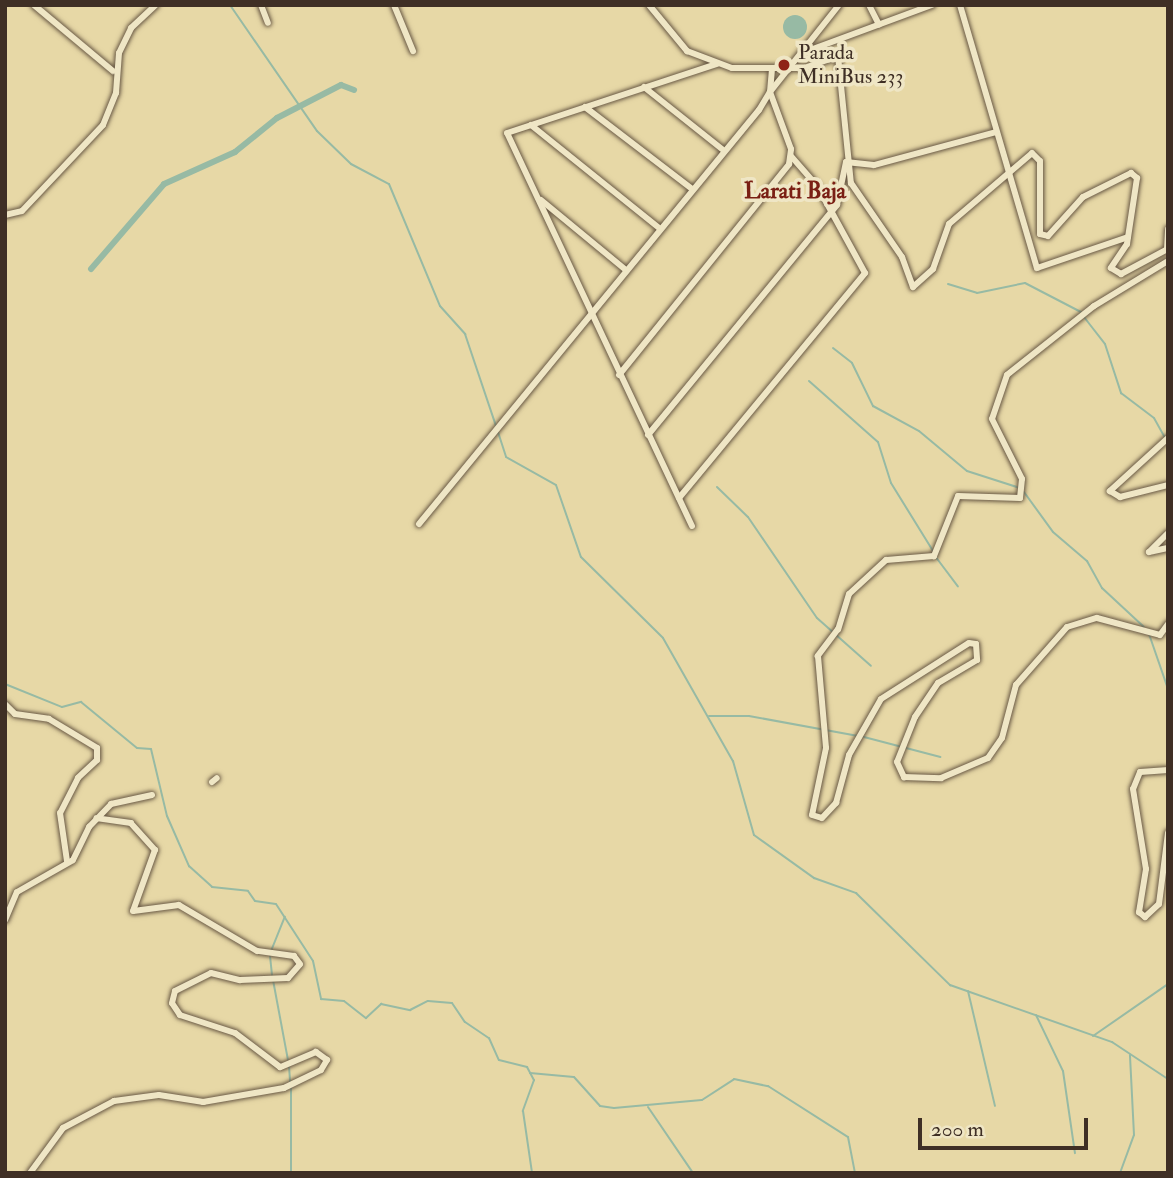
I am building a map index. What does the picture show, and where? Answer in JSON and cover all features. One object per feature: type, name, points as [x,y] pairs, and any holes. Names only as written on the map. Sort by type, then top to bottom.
[{"type":"street","points":[[34,5],[113,71]]},
{"type":"street","points":[[5,215],[22,211],[103,125],[116,93],[113,71],[131,28],[156,5]]},
{"type":"street","points":[[261,5],[268,23]]},
{"type":"street","points":[[394,5],[413,51]]},
{"type":"street","points":[[649,5],[687,51],[717,64],[772,71],[816,66],[834,55],[842,60],[846,162],[855,194],[902,257],[913,287],[933,269],[949,224],[1028,155],[1039,156],[1037,222],[1044,236],[1083,197],[1131,173],[1137,178],[1128,237],[1114,274],[1143,266],[1167,251],[1168,229]]},
{"type":"street","points":[[419,524],[839,5]]},
{"type":"street","points":[[869,5],[879,25]]},
{"type":"street","points":[[800,54],[932,5]]},
{"type":"street","points":[[960,5],[1037,268],[1128,237]]},
{"type":"street","points":[[692,526],[507,133],[717,64]]},
{"type":"street","points":[[679,498],[864,273],[831,212],[791,156],[770,92],[772,71]]},
{"type":"street","points":[[644,87],[722,149]]},
{"type":"street","points":[[585,107],[691,188]]},
{"type":"street","points":[[531,125],[659,228]]},
{"type":"street","points":[[846,162],[874,164],[996,132]]},
{"type":"street","points":[[619,374],[791,156]]},
{"type":"street","points":[[648,435],[831,212],[846,162]]},
{"type":"street","points":[[539,198],[626,270]]},
{"type":"street","points":[[1168,261],[1094,306],[1007,375],[992,419],[1022,479],[1020,498],[958,496],[934,556],[886,560],[849,594],[838,629],[818,656],[826,748],[812,815],[822,818],[836,803],[849,755],[881,699],[969,643],[976,644],[977,660],[938,683],[915,717],[897,762],[904,777],[941,778],[988,758],[1002,738],[1016,685],[1067,627],[1097,618],[1160,635],[1168,624]]},
{"type":"street","points":[[1168,438],[1110,491],[1120,497],[1168,485]]},
{"type":"street","points":[[1168,533],[1149,552],[1154,556],[1168,548]]},
{"type":"street","points":[[5,705],[15,715],[49,719],[97,748],[97,760],[78,778],[60,813],[66,861]]},
{"type":"street","points":[[1168,770],[1140,772],[1133,789],[1146,869],[1139,912],[1145,917],[1159,904],[1168,832]]},
{"type":"street","points":[[5,919],[17,892],[66,861],[74,860],[96,818],[119,799],[152,795]]},
{"type":"street","points":[[30,1173],[63,1128],[114,1101],[159,1095],[203,1102],[284,1088],[321,1070],[327,1060],[316,1052],[280,1067],[235,1034],[180,1016],[172,1003],[175,991],[211,973],[240,980],[288,978],[300,964],[294,956],[257,951],[179,905],[132,911],[131,903],[155,860],[151,841],[131,823],[96,818]]},
{"type":"shaded area","points":[[795,15],[804,18],[807,27],[804,36],[795,39],[786,36],[783,27],[786,18]]},
{"type":"waterway","points":[[230,5],[317,131],[351,164],[389,184],[440,306],[465,334],[496,426]]},
{"type":"waterway","points":[[91,269],[164,184],[235,152],[277,118],[341,85],[354,90]]},
{"type":"waterway","points":[[948,284],[977,293],[1025,283],[1081,312]]},
{"type":"waterway","points":[[1084,317],[1105,344],[1121,393],[1154,418],[1168,443]]},
{"type":"waterway","points":[[833,348],[852,363],[873,406],[919,431],[967,471],[1020,488]]},
{"type":"waterway","points":[[809,381],[878,442],[891,483],[933,551]]},
{"type":"waterway","points":[[498,432],[506,457],[556,485],[581,557],[663,638],[733,761],[754,835],[814,878],[856,893],[950,985],[1112,1042],[1168,1079]]},
{"type":"waterway","points":[[717,487],[748,517],[817,618],[871,666]]},
{"type":"waterway","points":[[1024,492],[1053,532],[1087,561],[1102,588],[1144,627]]},
{"type":"waterway","points":[[935,556],[958,586]]},
{"type":"waterway","points":[[1149,634],[1168,689]]},
{"type":"waterway","points":[[5,684],[62,707],[81,702],[137,748],[151,749],[167,816],[189,866],[212,887],[248,891],[255,901],[276,904],[313,961],[321,999],[344,1001],[366,1018],[381,1004],[410,1010],[428,1001],[452,1003],[465,1022],[489,1038],[499,1060],[527,1067],[534,1080],[523,1111],[532,1173]]},
{"type":"waterway","points":[[709,716],[749,716],[858,736]]},
{"type":"waterway","points":[[864,737],[940,757]]},
{"type":"waterway","points":[[271,951],[285,917]]},
{"type":"waterway","points":[[270,956],[272,975]]},
{"type":"waterway","points":[[273,980],[288,1060]]},
{"type":"waterway","points":[[1093,1036],[1168,984]]},
{"type":"waterway","points":[[968,991],[995,1106]]},
{"type":"waterway","points":[[1036,1015],[1063,1071],[1075,1153]]},
{"type":"waterway","points":[[1120,1173],[1134,1135],[1130,1055]]},
{"type":"waterway","points":[[289,1066],[290,1081]]},
{"type":"waterway","points":[[530,1073],[574,1077],[600,1106],[614,1108],[702,1100],[734,1079],[768,1086],[848,1137],[855,1173]]},
{"type":"waterway","points":[[291,1087],[291,1173]]},
{"type":"waterway","points":[[648,1107],[693,1173]]},
{"type":"place","name":"Parada MiniBus 233","points":[[784,65]]},
{"type":"district","name":"Larati Baja","points":[[795,191]]}]
